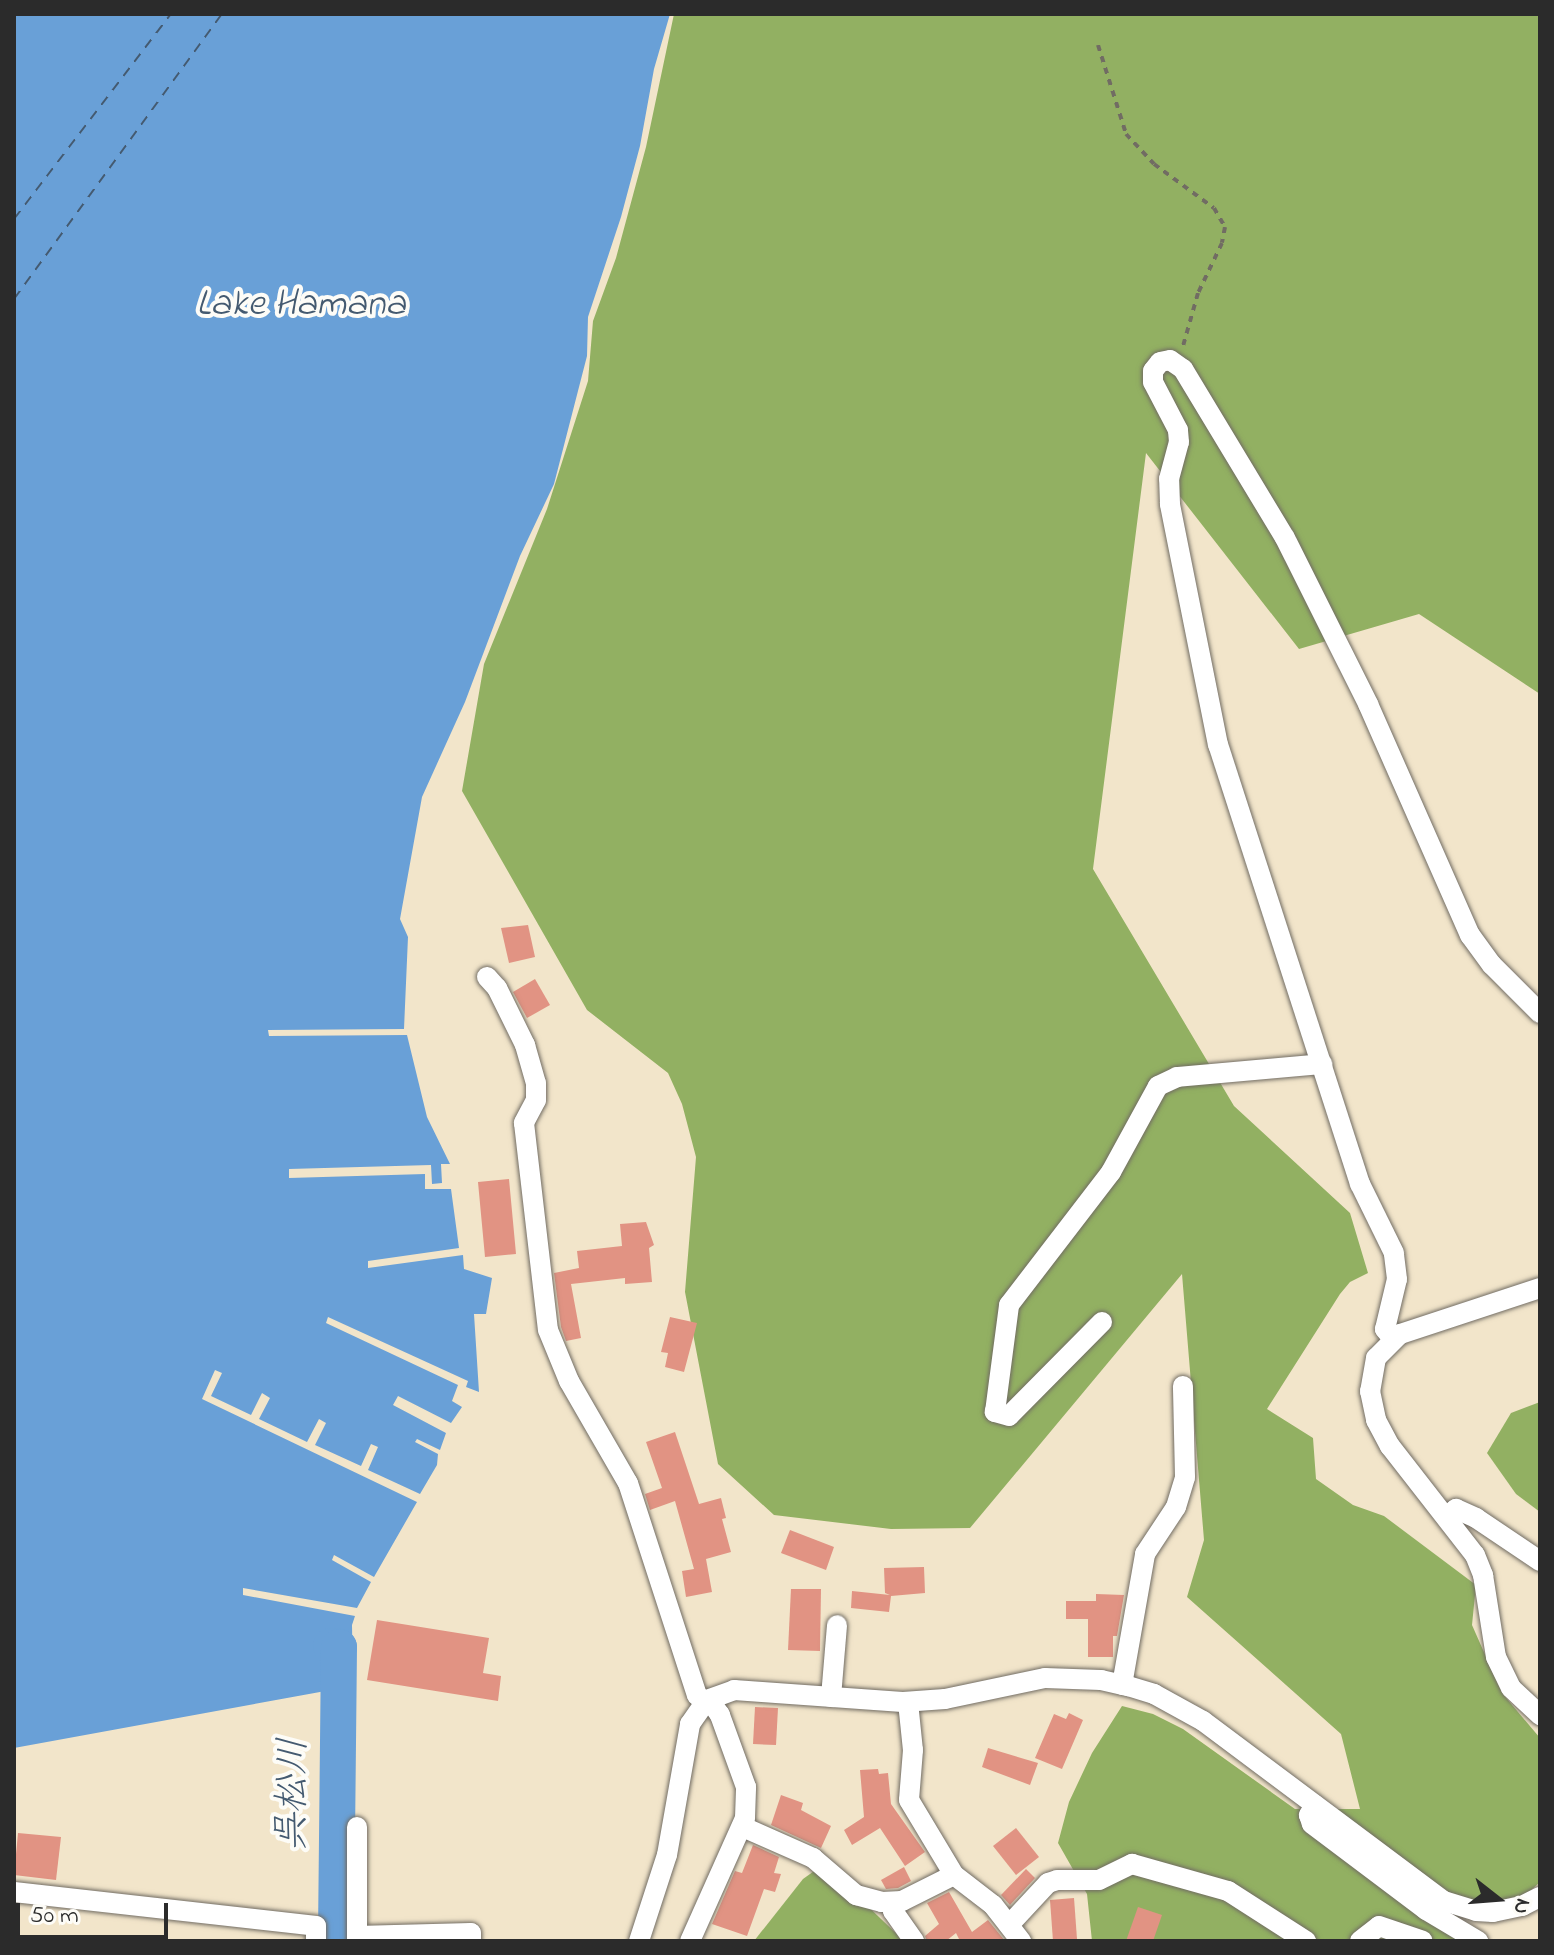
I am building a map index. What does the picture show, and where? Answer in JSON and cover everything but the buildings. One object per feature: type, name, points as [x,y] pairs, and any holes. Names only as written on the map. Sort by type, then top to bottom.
[{"type":"street","points":[[1393,1339],[1385,1329],[1397,1279],[1394,1253],[1360,1184],[1229,784],[1214,726],[1170,504],[1169,479],[1179,442],[1178,430],[1152,376],[1160,362],[1170,360],[1178,363],[1255,484],[1314,593],[1470,935],[1492,965],[1540,1013]]},
{"type":"street","points":[[487,977],[497,988],[525,1045],[536,1083],[536,1100],[524,1123],[548,1330],[569,1381],[628,1483],[697,1695],[720,1715],[746,1787],[743,1827],[720,1868],[690,1941]]},
{"type":"street","points":[[1102,1322],[1009,1416],[995,1412],[1009,1305],[1120,1158],[1158,1086],[1177,1077],[1322,1064]]},
{"type":"street","points":[[1540,1288],[1410,1329],[1393,1339],[1372,1368],[1371,1406],[1390,1446],[1480,1565],[1492,1640],[1502,1673],[1523,1701],[1540,1715]]},
{"type":"street","points":[[1122,1685],[1145,1554],[1176,1507],[1185,1477],[1183,1386]]},
{"type":"street","points":[[1446,1517],[1456,1509],[1476,1518],[1540,1561]]},
{"type":"street","points":[[831,1697],[837,1625]]},
{"type":"street","points":[[639,1941],[667,1855],[690,1724],[707,1701],[724,1692],[743,1690],[908,1702],[945,1699],[1045,1678],[1073,1678],[1122,1685],[1154,1694],[1203,1721],[1444,1901],[1476,1911],[1493,1912],[1522,1906],[1540,1897]]},
{"type":"street","points":[[908,1702],[913,1750],[909,1800],[954,1875],[993,1905],[1015,1933],[1048,1883],[1057,1880],[1093,1881],[1132,1864],[1228,1891],[1306,1941]]},
{"type":"street","points":[[1315,1805],[1309,1815],[1312,1824],[1426,1910],[1478,1941]]},
{"type":"street","points":[[357,1827],[357,1938],[471,1933],[471,1941]]},
{"type":"street","points":[[743,1827],[813,1858],[856,1895],[892,1903],[954,1875]]},
{"type":"street","points":[[14,1892],[316,1926],[316,1941]]},
{"type":"street","points":[[892,1903],[893,1911],[914,1941]]},
{"type":"street","points":[[1360,1941],[1379,1926],[1423,1941]]},
{"type":"path","points":[[1098,45],[1126,134],[1154,164],[1214,208],[1225,227],[1222,243],[1198,293],[1178,363]]},
{"type":"green space","points":[[674,14],[1540,14],[1540,694],[1419,614],[1299,649],[1146,453],[1093,869],[1234,1106],[1350,1213],[1368,1273],[1350,1282],[1340,1294],[1267,1409],[1313,1438],[1316,1479],[1353,1505],[1384,1516],[1476,1585],[1472,1625],[1502,1693],[1540,1738],[1540,1882],[1518,1902],[1445,1903],[1481,1941],[1092,1941],[1087,1894],[1058,1843],[1069,1802],[1092,1753],[1122,1706],[1153,1714],[1183,1729],[1295,1809],[1360,1809],[1341,1734],[1187,1597],[1204,1540],[1182,1274],[970,1528],[891,1529],[774,1515],[718,1464],[685,1292],[696,1157],[682,1104],[668,1073],[587,1010],[462,791],[484,664],[547,509],[588,381],[593,321],[616,258],[646,147]]},
{"type":"green space","points":[[1540,1402],[1540,1512],[1516,1494],[1487,1453],[1511,1413]]},
{"type":"green space","points":[[817,1869],[831,1871],[904,1941],[754,1941],[803,1879]]},
{"type":"water","name":"Lake Hamana","points":[[14,14],[670,14],[654,69],[640,146],[621,217],[588,317],[587,356],[554,484],[520,556],[465,702],[422,797],[400,919],[408,937],[404,1029],[268,1030],[269,1036],[407,1035],[427,1117],[450,1164],[441,1164],[442,1183],[432,1184],[431,1165],[289,1169],[289,1178],[425,1174],[425,1189],[451,1189],[459,1248],[368,1261],[368,1268],[463,1255],[464,1269],[492,1278],[486,1314],[474,1314],[479,1392],[466,1387],[468,1381],[328,1317],[326,1323],[458,1385],[452,1401],[462,1407],[451,1423],[398,1396],[393,1405],[446,1433],[440,1450],[417,1439],[415,1442],[438,1454],[437,1465],[420,1494],[368,1470],[378,1447],[371,1444],[361,1466],[315,1445],[326,1423],[319,1419],[307,1442],[259,1419],[270,1398],[262,1393],[251,1415],[211,1396],[222,1373],[215,1370],[202,1399],[417,1502],[374,1577],[334,1555],[332,1560],[371,1582],[357,1608],[243,1588],[243,1595],[355,1616],[352,1625],[353,1686],[14,1748]]},
{"type":"waterway","name":"呉松川","points":[[331,1646],[339,1647],[336,1941]]},
{"type":"ferry route","points":[[14,219],[171,14]]},
{"type":"ferry route","points":[[14,299],[222,14]]}]
